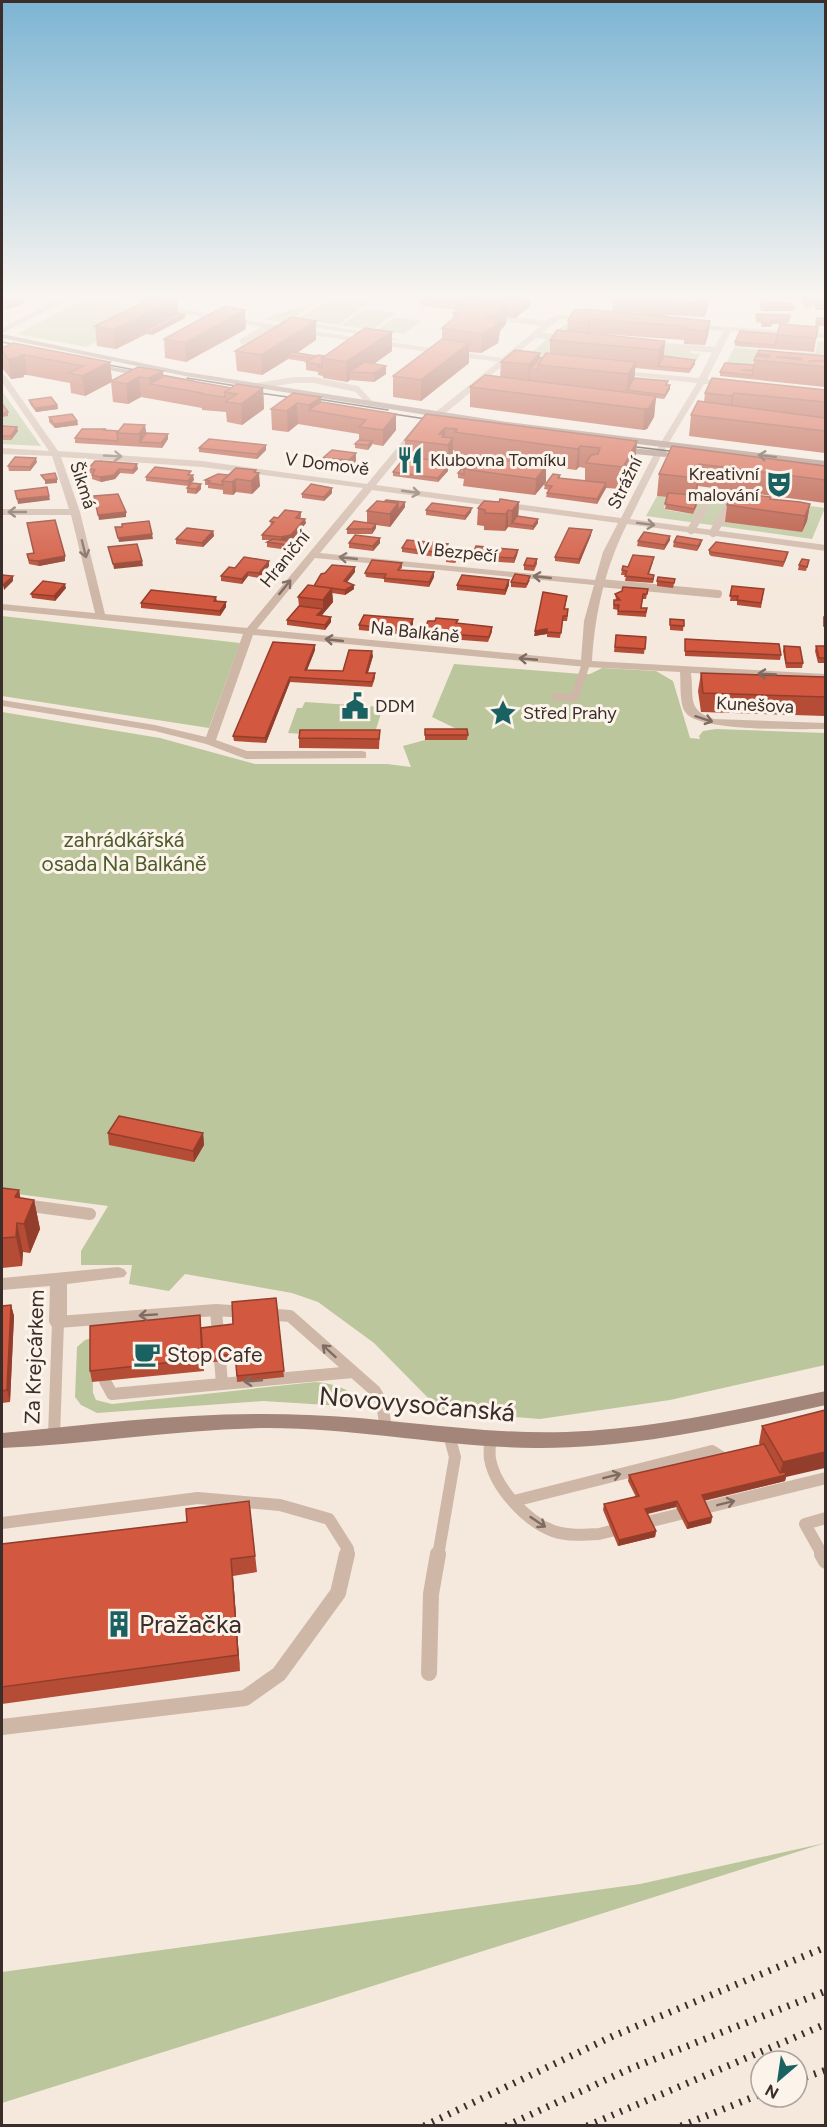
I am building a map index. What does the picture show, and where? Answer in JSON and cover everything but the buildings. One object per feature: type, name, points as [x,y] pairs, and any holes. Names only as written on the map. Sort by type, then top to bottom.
[{"type":"main road","points":[[270,395],[443,426]]},
{"type":"main road","points":[[315,395],[661,449],[736,463]]},
{"type":"main road","points":[[604,448],[661,449],[825,464]]},
{"type":"main road","name":"Novovysočanská","points":[[2,1441],[146,1425],[271,1421],[386,1429],[489,1440],[567,1440],[667,1431],[825,1398]]},
{"type":"street","name":"Šikmá","points":[[15,395],[55,453],[75,512],[101,618]]},
{"type":"street","name":"Hraniční","points":[[210,741],[248,639],[248,633],[311,555],[425,422],[461,395]]},
{"type":"street","name":"Strážní","points":[[586,664],[589,621],[608,552],[661,449],[693,395]]},
{"type":"street","name":"V Domově","points":[[2,451],[202,464],[825,549]]},
{"type":"street","points":[[2,512],[75,512]]},
{"type":"street","name":"V Bezpečí","points":[[311,555],[600,583]]},
{"type":"street","name":"Na Balkáně","points":[[2,607],[248,633],[586,664],[825,677]]},
{"type":"street","name":"Kunešova","points":[[685,670],[689,710],[695,716],[713,722],[825,726]]},
{"type":"street","points":[[2,703],[155,728],[210,741],[246,755],[362,755]]},
{"type":"street","name":"Za Krejcárkem","points":[[2,1284],[118,1273]]},
{"type":"street","name":"Za Krejcárkem","points":[[58,1322],[59,1279]]},
{"type":"lane","points":[[362,395],[370,404]]},
{"type":"lane","points":[[713,533],[729,505]]},
{"type":"lane","points":[[691,530],[704,508]]},
{"type":"lane","points":[[600,583],[718,594]]},
{"type":"lane","points":[[556,698],[573,698],[586,664]]},
{"type":"lane","points":[[2,1202],[90,1214]]},
{"type":"lane","points":[[216,1310],[222,1384]]},
{"type":"lane","points":[[58,1322],[104,1323],[216,1310],[290,1316],[375,1391],[381,1403],[386,1429]]},
{"type":"lane","name":"Za Krejcárkem","points":[[54,1436],[58,1322]]},
{"type":"lane","points":[[105,1359],[105,1381],[112,1394],[353,1372]]},
{"type":"lane","points":[[429,1673],[431,1594],[455,1457],[449,1435]]},
{"type":"lane","points":[[489,1440],[490,1460],[500,1482],[514,1501],[535,1521],[552,1531],[572,1535],[599,1534],[825,1479]]},
{"type":"lane","points":[[514,1501],[712,1451],[739,1468]]},
{"type":"lane","points":[[757,1479],[775,1491]]},
{"type":"lane","points":[[2,1523],[198,1498],[280,1505],[329,1519],[348,1549],[338,1593],[279,1674],[245,1698],[2,1728]]},
{"type":"lane","points":[[825,1518],[805,1524],[825,1561]]},
{"type":"green space","points":[[2,395],[5,395],[41,446],[2,444],[2,440],[11,440],[2,430]]},
{"type":"green space","points":[[727,495],[825,508],[812,539],[646,516],[657,496],[668,497],[664,508],[667,510],[693,514],[697,507],[690,505],[693,500],[722,504]]},
{"type":"green space","points":[[2,616],[240,643],[209,728],[2,696]]},
{"type":"green space","name":"zahrádkářská osada Na Balkáně","points":[[454,664],[582,674],[590,674],[602,668],[656,671],[673,681],[690,738],[700,739],[699,736],[703,731],[716,729],[825,733],[825,1365],[670,1400],[540,1419],[441,1411],[374,1343],[318,1302],[292,1293],[185,1274],[169,1291],[129,1284],[132,1265],[81,1265],[81,1251],[108,1206],[2,1192],[2,712],[160,738],[255,764],[387,764],[411,767],[403,746],[425,740],[467,739],[467,734],[432,717]]},
{"type":"green space","points":[[305,702],[383,707],[373,739],[288,733],[297,708],[302,708]]},
{"type":"green space","points":[[92,1338],[93,1393],[96,1400],[112,1404],[315,1382],[335,1385],[349,1391],[353,1394],[354,1404],[343,1406],[263,1401],[97,1413],[81,1405],[75,1397],[77,1347],[85,1340]]},
{"type":"green space","points":[[825,1843],[2,2103],[2,1972],[640,1884]]},
{"type":"tram line","points":[[276,395],[302,399]]},
{"type":"tram line","points":[[305,397],[388,410]]},
{"type":"tram line","points":[[380,412],[439,421]]},
{"type":"tram line","points":[[620,445],[686,453]]},
{"type":"railway","points":[[424,2126],[613,2036],[826,1947]]},
{"type":"railway","points":[[506,2126],[627,2070],[826,1991]]},
{"type":"railway","points":[[587,2126],[826,2024]]},
{"type":"railway","points":[[809,2076],[826,2070]]},
{"type":"railway","points":[[681,2126],[749,2099]]},
{"type":"place","name":"Klubovna Tomíku","points":[[410,460]]},
{"type":"place","name":"Kreativní malování","points":[[779,484]]},
{"type":"place","name":"DDM","points":[[355,706]]},
{"type":"place","name":"Střed Prahy","points":[[503,713]]},
{"type":"place","name":"Stop Cafe","points":[[147,1354]]},
{"type":"place","name":"Pražačka","points":[[119,1624]]}]
